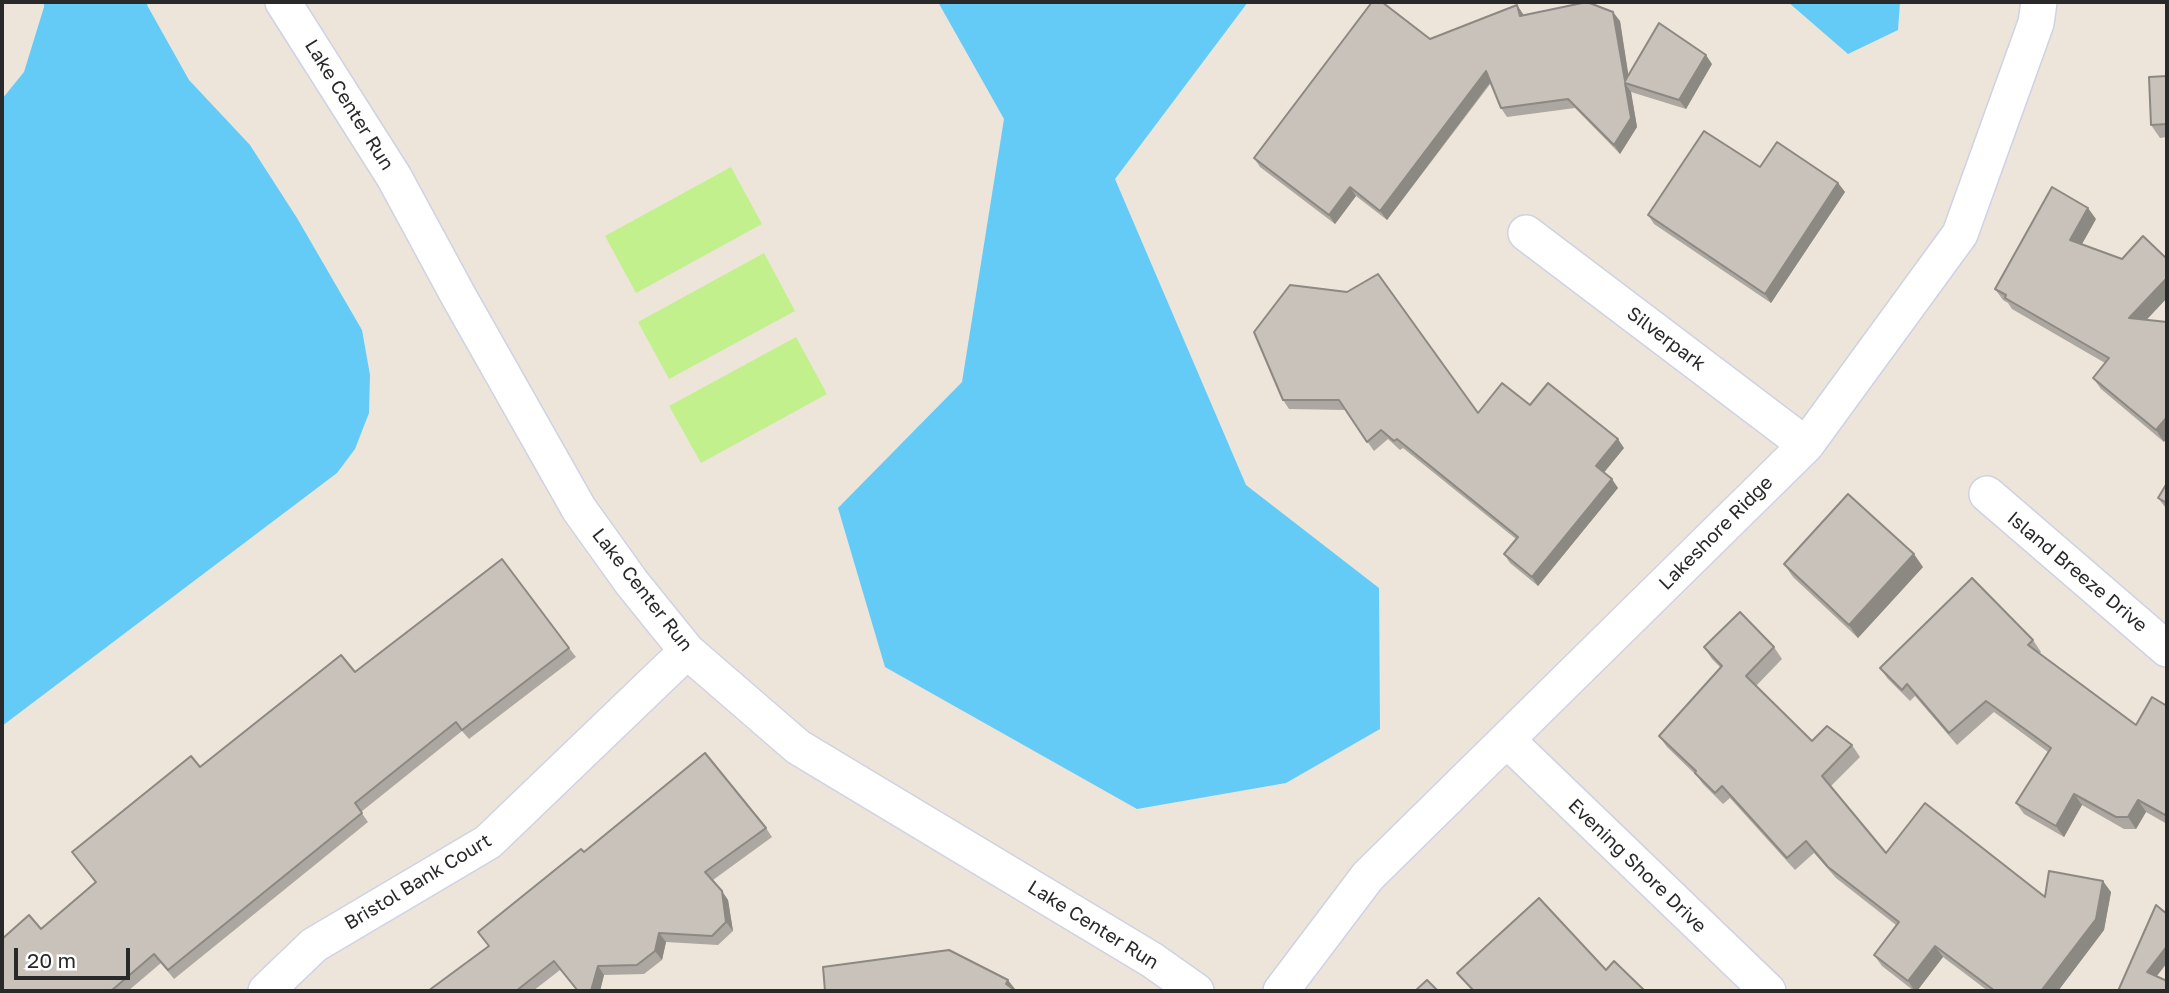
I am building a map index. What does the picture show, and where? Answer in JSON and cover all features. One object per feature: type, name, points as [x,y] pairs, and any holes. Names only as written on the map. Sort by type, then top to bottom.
[{"type":"street","name":"Lake Center Run","points":[[283,2],[394,177],[579,509],[632,583],[687,651],[799,747],[1152,960],[1196,991]]},
{"type":"street","name":"Lakeshore Ridge","points":[[1281,991],[1368,876],[1806,445],[1960,234],[2036,23],[2039,2]]},
{"type":"street","name":"Silverpark","points":[[1526,233],[1806,445]]},
{"type":"street","name":"Island Breeze Drive","points":[[1986,495],[2167,649]]},
{"type":"street","name":"Bristol Bank Court","points":[[267,991],[314,945],[488,842],[687,651]]},
{"type":"street","name":"Evening Shore Drive","points":[[1507,740],[1768,991]]},
{"type":"green space","points":[[731,167],[762,224],[636,293],[605,236]]},
{"type":"green space","points":[[764,253],[795,311],[669,379],[638,322]]},
{"type":"green space","points":[[796,337],[827,394],[701,463],[669,406]]},
{"type":"water","points":[[44,2],[148,2],[147,5],[189,80],[250,145],[297,218],[362,330],[370,375],[369,413],[355,449],[337,473],[2,726],[2,99],[24,72]]},
{"type":"water","points":[[938,2],[1248,2],[1115,179],[1246,485],[1379,588],[1380,729],[1286,783],[1137,809],[885,667],[838,508],[962,382],[1004,119]]},
{"type":"water","points":[[1788,2],[1900,2],[1898,30],[1848,54]]},
{"type":"building","points":[[1372,2],[1382,2],[1430,39],[1517,5],[1520,16],[1587,2],[1613,12],[1625,81],[1659,23],[1706,55],[1679,100],[1625,83],[1631,118],[1614,145],[1568,99],[1501,108],[1486,71],[1380,211],[1350,187],[1329,215],[1254,158]]},
{"type":"building","points":[[2167,76],[2167,124],[2151,125],[2149,77]]},
{"type":"building","points":[[1704,131],[1760,167],[1777,142],[1838,183],[1765,294],[1648,215]]},
{"type":"building","points":[[2052,187],[2088,208],[2070,240],[2122,259],[2143,236],[2167,259],[2167,278],[2129,318],[2167,322],[2167,417],[2156,430],[2093,378],[2109,358],[2005,298],[2006,295],[1995,289]]},
{"type":"building","points":[[1378,274],[1478,413],[1502,383],[1530,405],[1548,383],[1618,439],[1596,466],[1612,479],[1532,577],[1504,554],[1518,537],[1397,439],[1394,441],[1381,430],[1367,442],[1339,400],[1283,400],[1254,332],[1290,285],[1347,292]]},
{"type":"building","points":[[2167,483],[2167,503],[2158,498]]},
{"type":"building","points":[[1848,494],[1914,554],[1849,625],[1784,564]]},
{"type":"building","points":[[502,559],[569,648],[462,730],[456,722],[355,803],[362,813],[168,970],[154,954],[111,991],[2,991],[2,939],[29,915],[41,929],[96,882],[72,852],[191,756],[200,767],[341,655],[355,672]]},
{"type":"building","points":[[1972,578],[2033,640],[2028,645],[2136,725],[2152,697],[2167,706],[2167,816],[2138,800],[2128,817],[2116,817],[2074,794],[2056,826],[2016,803],[2051,748],[1986,701],[1949,733],[1907,684],[1902,690],[1880,668]]},
{"type":"building","points":[[1740,612],[1774,647],[1746,676],[1812,741],[1827,726],[1852,745],[1822,776],[1886,853],[1925,803],[2045,897],[2049,871],[2103,881],[2096,919],[2041,991],[1995,991],[1935,946],[1908,981],[1874,955],[1899,922],[1828,867],[1806,841],[1787,858],[1722,786],[1715,793],[1659,736],[1722,666],[1704,647]]},
{"type":"building","points":[[705,753],[766,828],[705,872],[722,891],[726,922],[712,936],[659,933],[655,951],[637,965],[598,966],[591,991],[578,991],[554,961],[516,991],[428,991],[489,946],[478,932],[581,849],[584,852]]},
{"type":"building","points":[[1539,898],[1606,970],[1614,961],[1645,991],[1474,991],[1457,973]]},
{"type":"building","points":[[2156,905],[2167,914],[2167,946],[2147,972],[2167,981],[2167,991],[2118,991]]},
{"type":"building","points":[[949,950],[1008,980],[1006,984],[1016,991],[825,991],[823,967]]},
{"type":"building","points":[[1427,980],[1438,991],[1415,991]]}]
